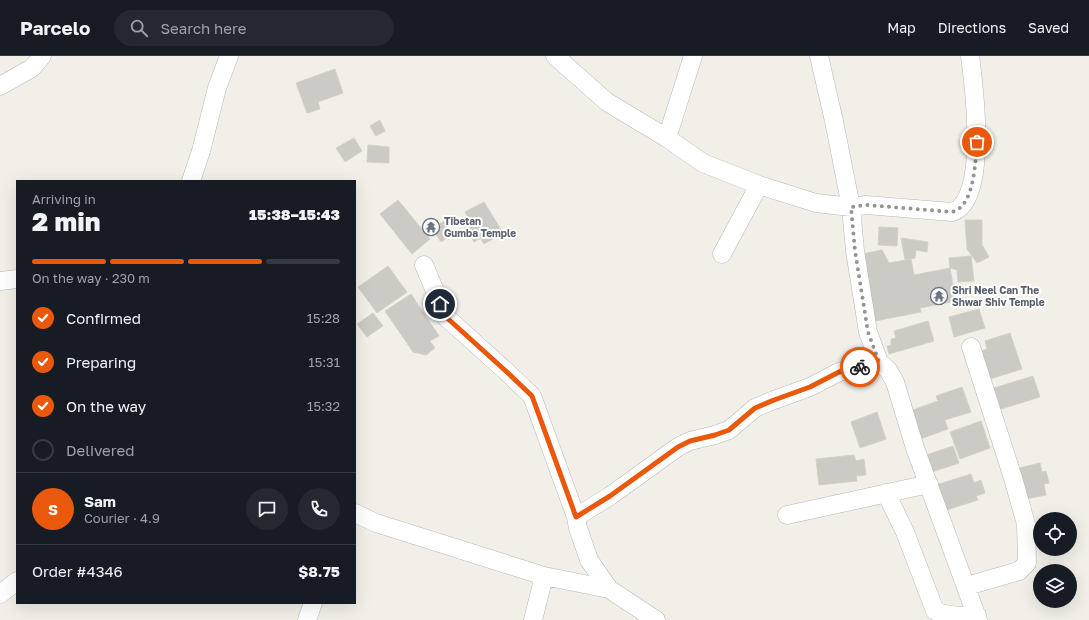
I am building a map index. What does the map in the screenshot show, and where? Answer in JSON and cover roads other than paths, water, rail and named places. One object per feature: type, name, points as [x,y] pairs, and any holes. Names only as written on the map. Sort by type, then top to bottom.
[{"type":"street","points":[[0,86],[32,68],[42,56]]},
{"type":"street","points":[[191,180],[201,151],[217,88],[229,56]]},
{"type":"street","points":[[555,56],[607,102],[667,138],[703,163],[759,185],[816,203],[851,207],[866,205],[952,212],[959,210],[963,206],[968,196],[974,172],[977,142],[970,56]]},
{"type":"street","points":[[667,138],[693,56]]},
{"type":"street","points":[[819,56],[851,207],[855,251],[868,332],[879,362],[888,370],[895,382],[915,448],[978,618],[955,616],[934,611],[905,532],[886,494]]},
{"type":"street","points":[[722,254],[759,185]]},
{"type":"street","points":[[424,265],[446,317],[532,396],[576,517],[578,528],[589,560],[609,589],[656,620]]},
{"type":"street","points":[[0,281],[16,279]]},
{"type":"street","points":[[967,586],[1019,571],[1027,563],[1026,524],[1013,478],[971,347]]},
{"type":"street","points":[[576,517],[610,496],[678,447],[690,441],[729,430],[755,408],[810,387],[839,372],[879,362]]},
{"type":"street","points":[[787,515],[929,484]]},
{"type":"street","points":[[356,514],[376,523],[544,576],[609,589]]},
{"type":"street","points":[[533,620],[544,576]]},
{"type":"street","points":[[0,594],[16,582]]},
{"type":"street","points":[[307,620],[313,604]]},
{"type":"place","name":"Tibetan Gumba Temple","points":[[431,227]]},
{"type":"place","name":"Shri Neel Can The Shwar Shiv Temple","points":[[939,296]]}]
